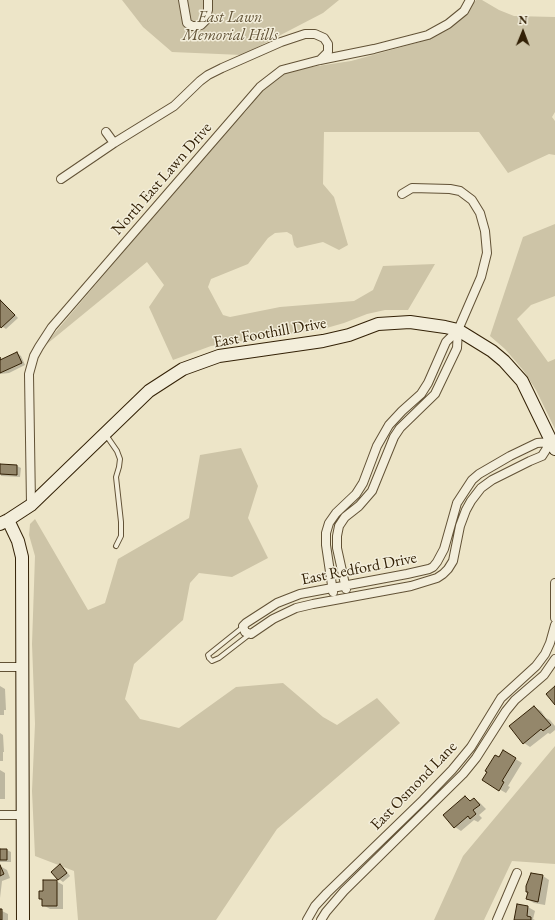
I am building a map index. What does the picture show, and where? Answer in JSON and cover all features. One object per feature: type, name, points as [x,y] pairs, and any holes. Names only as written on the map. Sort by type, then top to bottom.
[{"type":"street","points":[[183,0],[187,23],[192,26],[201,25],[205,21],[208,10],[208,0]]},
{"type":"street","name":"North East Lawn Drive","points":[[31,505],[29,374],[34,356],[52,327],[260,87],[282,70],[428,35],[448,24],[464,11],[470,0]]},
{"type":"street","points":[[60,179],[174,106],[208,75],[233,62],[281,42],[305,34],[316,34],[324,38],[328,44],[328,52],[320,60]]},
{"type":"street","points":[[106,132],[114,143]]},
{"type":"street","points":[[348,597],[337,548],[337,536],[340,526],[345,518],[359,506],[372,491],[394,437],[400,428],[435,394],[457,348],[458,330],[481,277],[487,252],[485,231],[480,213],[472,200],[460,191],[450,189],[412,188],[402,194]]},
{"type":"street","name":"East Foothill Drive","points":[[4,522],[31,505],[149,391],[183,369],[219,356],[323,341],[350,335],[378,324],[410,322],[458,330]]},
{"type":"street","points":[[458,330],[492,351],[512,369],[522,381],[553,446]]},
{"type":"street","points":[[335,599],[326,545],[326,533],[329,523],[336,513],[360,488],[368,472],[377,446],[389,425],[425,389],[446,342],[458,330]]},
{"type":"street","name":"East Redford Drive","points":[[243,626],[277,603],[300,594],[406,574],[433,567],[446,544],[452,515],[457,503],[472,480],[479,474],[537,443],[553,446]]},
{"type":"street","name":"East Redford Drive","points":[[251,634],[273,619],[296,608],[335,599],[411,586],[437,578],[448,569],[453,561],[460,526],[466,510],[481,488],[492,480],[542,456],[553,446]]},
{"type":"street","points":[[4,522],[18,541],[22,558],[24,815],[23,920]]},
{"type":"street","points":[[555,583],[555,618]]},
{"type":"street","name":"East Osmond Lane","points":[[307,920],[315,906],[327,893],[452,770],[471,747],[501,698],[536,666],[545,654],[555,625]]},
{"type":"street","points":[[243,626],[245,632],[251,634]]},
{"type":"street","name":"East Osmond Lane","points":[[321,920],[326,912],[344,892],[463,774],[476,758],[506,711],[544,675],[555,659]]},
{"type":"street","points":[[0,667],[22,667]]},
{"type":"street","points":[[489,717],[498,724]]},
{"type":"street","points":[[0,815],[24,815]]},
{"type":"street","points":[[497,920],[517,873]]},
{"type":"lane","points":[[105,433],[117,451],[120,459],[116,477],[122,522],[121,536],[116,546]]},
{"type":"lane","points":[[243,626],[208,655],[209,658],[212,661],[219,658],[251,634]]},
{"type":"green space","name":"East Lawn Memorial Hills","points":[[122,0],[339,0],[323,13],[242,55],[172,52],[143,27]]},
{"type":"green space","points":[[476,0],[482,0],[499,10],[514,16],[555,17],[555,112],[552,117],[555,121],[555,155],[549,154],[508,173],[479,132],[324,132],[323,184],[334,197],[348,245],[339,250],[323,242],[297,248],[294,245],[292,235],[287,232],[275,233],[268,238],[248,264],[211,279],[208,287],[223,315],[230,317],[280,307],[354,301],[373,290],[383,266],[435,264],[408,310],[385,310],[367,314],[323,329],[211,346],[173,360],[149,307],[164,285],[147,262],[42,348],[218,140],[247,110],[265,86],[291,70],[351,61],[420,42],[458,22]]},
{"type":"green space","points":[[555,224],[555,296],[531,305],[517,319],[548,362],[555,359],[555,429],[536,390],[523,370],[505,349],[490,336],[523,237]]},
{"type":"green space","points":[[241,448],[258,486],[248,518],[268,558],[232,577],[199,573],[190,583],[183,620],[134,664],[125,699],[140,719],[179,728],[236,687],[283,683],[323,717],[337,725],[377,698],[400,723],[277,829],[216,920],[78,920],[74,871],[35,856],[32,791],[35,724],[32,644],[35,556],[29,535],[30,524],[35,519],[88,610],[105,603],[118,559],[189,518],[200,455]]},
{"type":"green space","points":[[555,746],[555,864],[512,861],[484,920],[434,920],[463,856]]},
{"type":"building","points":[[0,300],[15,315],[1,328],[0,326]]},
{"type":"building","points":[[17,352],[22,363],[0,373],[0,360]]},
{"type":"building","points":[[0,464],[17,465],[17,475],[0,474]]},
{"type":"building","points":[[555,686],[555,705],[546,694]]},
{"type":"building","points":[[534,706],[551,725],[543,731],[541,729],[523,744],[509,726]]},
{"type":"building","points":[[503,750],[516,758],[502,781],[504,782],[499,791],[482,780],[487,772],[485,771],[495,755],[499,757]]},
{"type":"building","points":[[465,796],[470,801],[474,798],[480,805],[473,810],[476,814],[470,819],[468,816],[454,828],[443,815]]},
{"type":"building","points":[[0,849],[7,849],[7,860],[0,860]]},
{"type":"building","points":[[60,864],[67,873],[58,880],[51,872]]},
{"type":"building","points":[[0,865],[4,874],[0,876]]},
{"type":"building","points":[[531,873],[543,875],[538,902],[526,899],[528,892],[526,892],[526,886]]},
{"type":"building","points":[[43,880],[57,880],[57,906],[42,906],[42,899],[39,899],[39,891],[43,891]]},
{"type":"building","points":[[517,904],[528,906],[527,916],[531,917],[531,920],[514,920]]},
{"type":"building","points":[[0,909],[2,909],[2,920],[0,920]]}]
